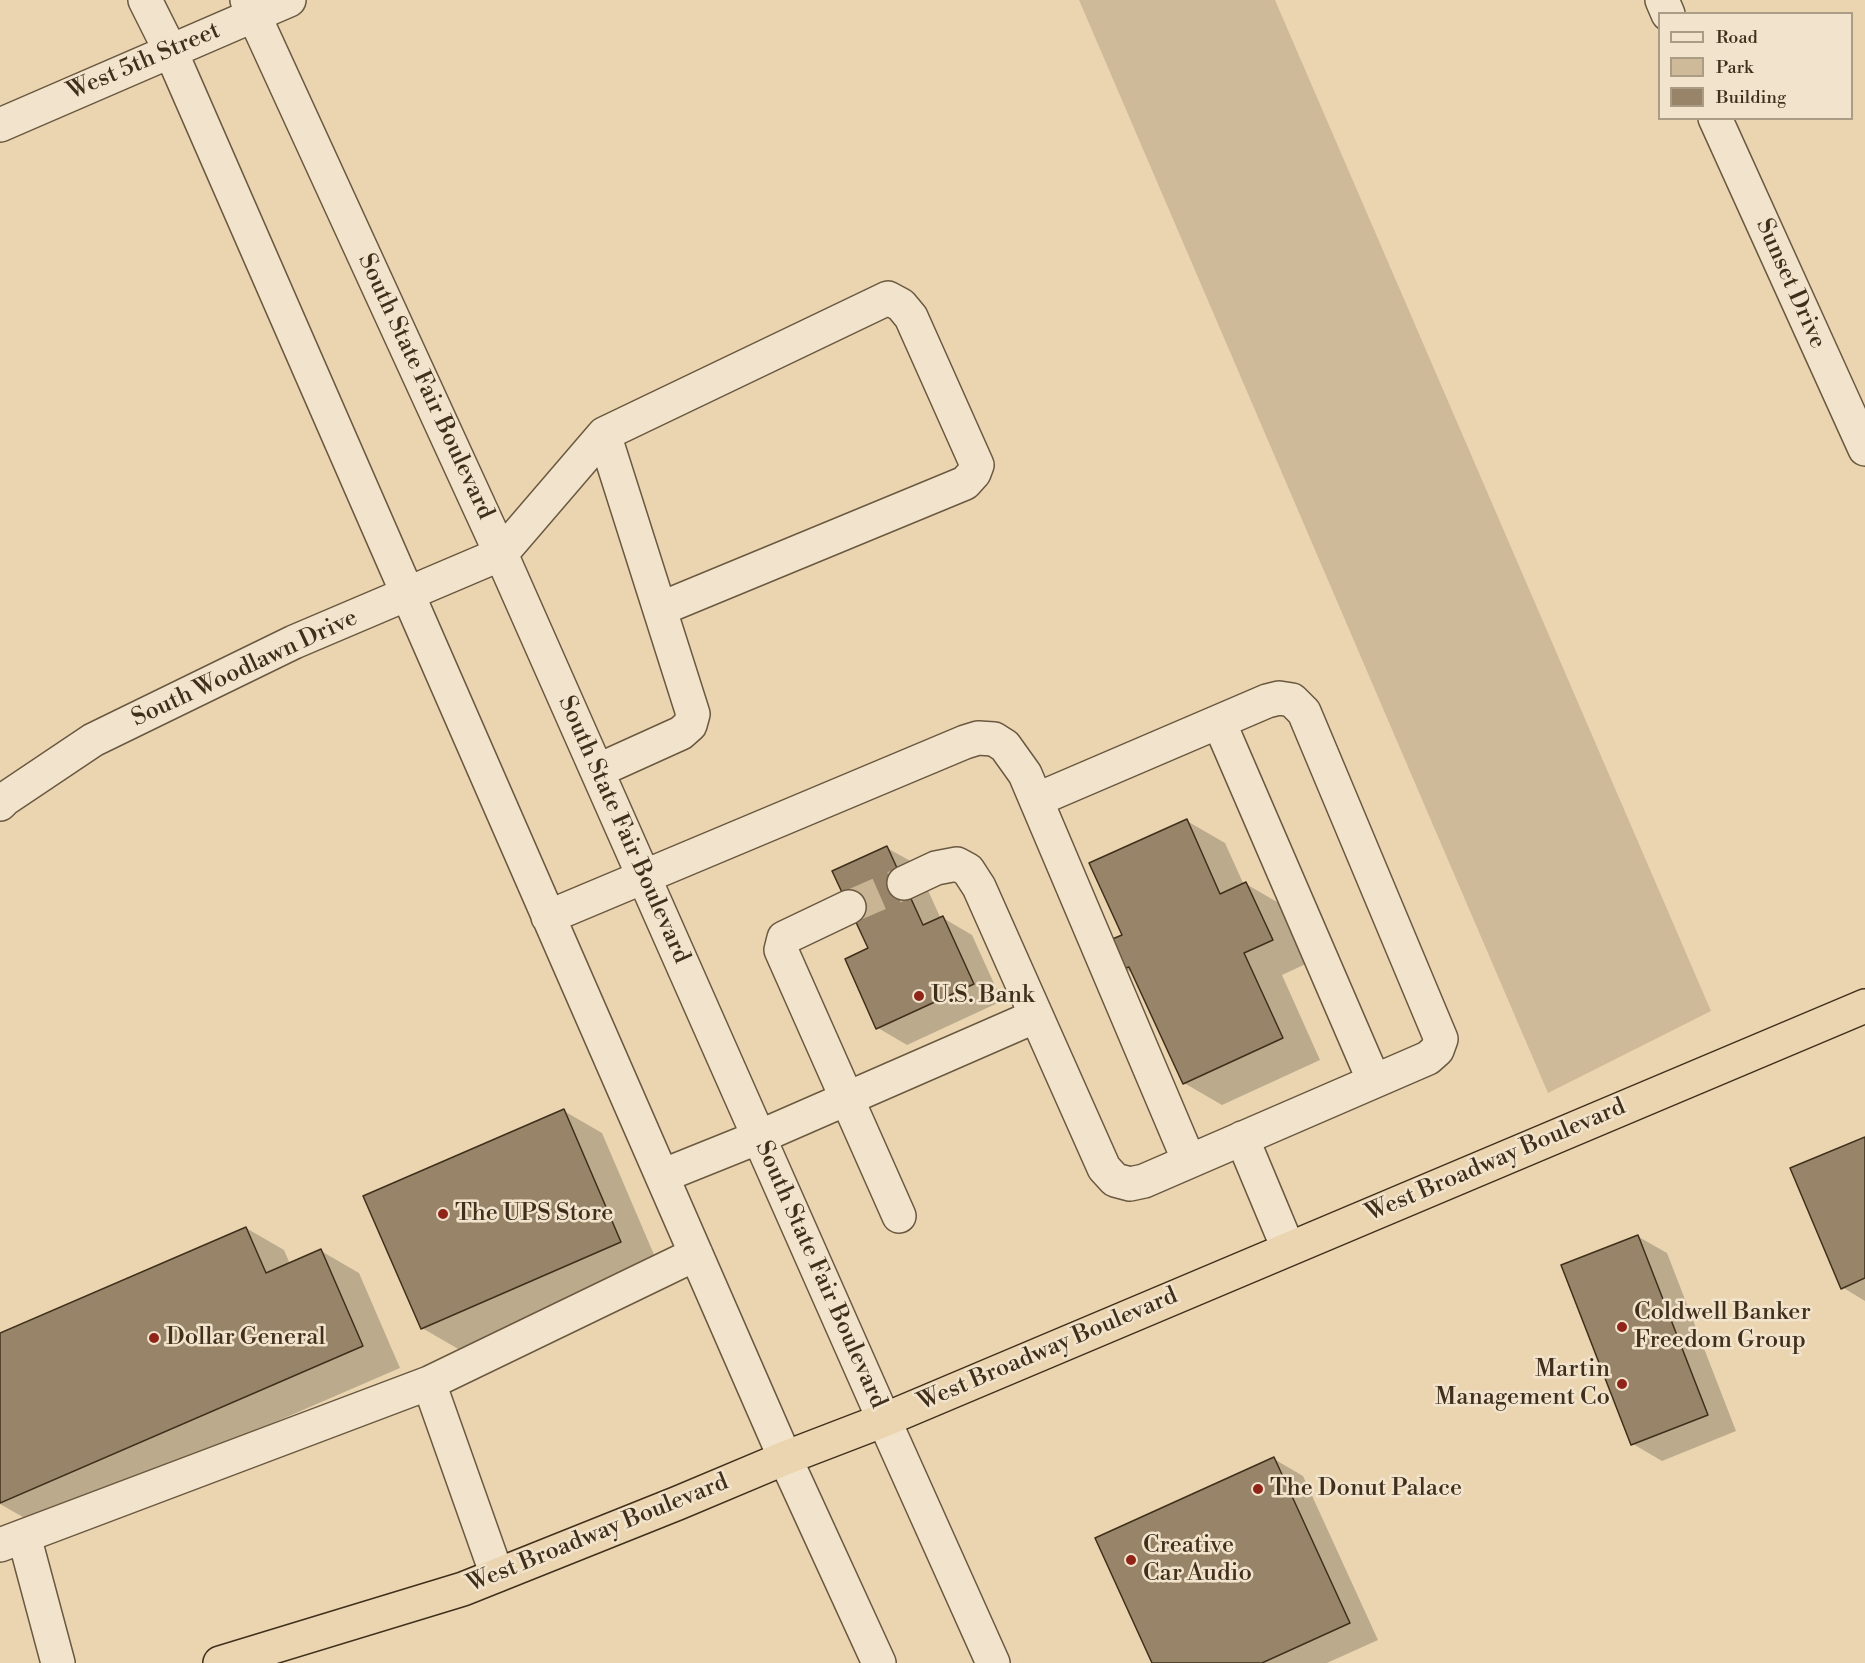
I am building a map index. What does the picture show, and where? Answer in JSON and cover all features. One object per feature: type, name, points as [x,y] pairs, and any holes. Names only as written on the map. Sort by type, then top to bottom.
[{"type":"highway","name":"West Broadway Boulevard","points":[[220,1663],[463,1588],[497,1575],[884,1420],[1865,1006]]},
{"type":"street","points":[[145,0],[171,52],[785,1458],[879,1663]]},
{"type":"street","name":"West 5th Street","points":[[0,125],[171,52],[250,7],[289,0]]},
{"type":"street","name":"South State Fair Boulevard","points":[[250,7],[501,554],[993,1663]]},
{"type":"street","name":"Sunset Drive","points":[[1716,120],[1865,449]]},
{"type":"street","points":[[501,554],[604,434],[888,298],[902,305],[911,317],[976,465],[974,473],[965,483],[660,609]]},
{"type":"street","points":[[597,771],[681,733],[690,725],[693,714],[604,434]]},
{"type":"street","name":"South Woodlawn Drive","points":[[0,804],[93,740],[294,642],[501,554]]},
{"type":"street","points":[[904,882],[936,868],[957,864],[968,870],[980,887],[1104,1168],[1115,1180],[1130,1184],[1144,1181],[1428,1058],[1437,1050],[1441,1039],[1304,712],[1292,700],[1279,698],[1267,701],[1036,800]]},
{"type":"street","points":[[1219,722],[1374,1081]]},
{"type":"street","points":[[548,917],[965,742],[978,738],[994,739],[1005,746],[1025,774],[1189,1161]]},
{"type":"street","points":[[849,907],[784,938],[781,950],[899,1216]]},
{"type":"street","points":[[662,1176],[759,1137],[1036,1016]]},
{"type":"street","points":[[1242,1138],[1288,1248]]},
{"type":"street","points":[[58,1663],[12,1541],[429,1383],[696,1254]]},
{"type":"street","points":[[429,1383],[497,1575]]},
{"type":"green space","points":[[1079,0],[1275,0],[1711,1011],[1548,1093]]},
{"type":"building","points":[[1187,819],[1220,894],[1246,882],[1273,940],[1244,953],[1283,1038],[1183,1084],[1129,967],[1123,969],[1110,940],[1122,935],[1089,863]]},
{"type":"building","points":[[887,846],[923,925],[943,916],[974,984],[876,1029],[845,959],[868,948],[832,871]]},
{"type":"building","points":[[564,1109],[621,1242],[421,1329],[363,1196]]},
{"type":"building","points":[[1865,1137],[1865,1278],[1841,1289],[1790,1168]]},
{"type":"building","points":[[246,1227],[266,1273],[321,1249],[363,1346],[0,1503],[0,1333]]},
{"type":"building","points":[[1638,1235],[1708,1415],[1631,1445],[1561,1265]]},
{"type":"building","points":[[1274,1457],[1350,1623],[1262,1663],[1152,1663],[1095,1538]]},
{"type":"tunnel","points":[[849,907],[904,883]]},
{"type":"place","name":"U.S. Bank","points":[[919,996]]},
{"type":"place","name":"The UPS Store","points":[[443,1214]]},
{"type":"place","name":"Coldwell Banker Freedom Group","points":[[1622,1327]]},
{"type":"place","name":"Dollar General","points":[[154,1338]]},
{"type":"place","name":"Martin Management Co","points":[[1622,1384]]},
{"type":"place","name":"The Donut Palace","points":[[1258,1489]]},
{"type":"place","name":"Creative Car Audio","points":[[1131,1560]]}]
